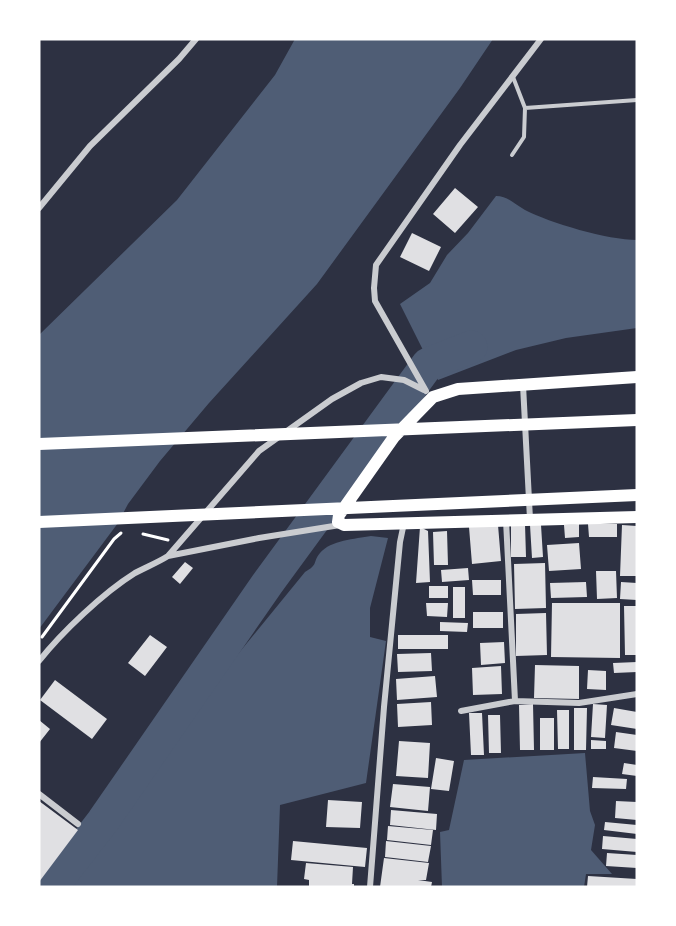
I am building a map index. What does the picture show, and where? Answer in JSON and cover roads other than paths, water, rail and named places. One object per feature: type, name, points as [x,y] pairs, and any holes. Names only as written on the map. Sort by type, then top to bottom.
[{"type":"highway","points":[[637,377],[425,390],[339,515],[338,522],[344,525],[637,517]]},
{"type":"highway","points":[[39,444],[637,420]]},
{"type":"highway","points":[[39,522],[637,495]]},
{"type":"street","points":[[39,208],[90,146],[196,39]]},
{"type":"street","points":[[425,390],[375,301],[376,265],[460,145],[542,39]]},
{"type":"street","points":[[39,661],[68,630],[111,591],[136,572],[168,556],[259,452],[332,399],[361,383],[381,377],[404,380],[425,390]]},
{"type":"street","points":[[523,385],[530,519]]},
{"type":"street","points":[[506,520],[515,701]]},
{"type":"street","points":[[370,887],[385,695],[404,522]]},
{"type":"street","points":[[168,556],[259,538],[344,525]]},
{"type":"street","points":[[461,711],[515,701],[579,703],[637,694]]},
{"type":"street","points":[[39,794],[78,824]]},
{"type":"lane","points":[[512,155],[524,137],[525,108],[513,77]]},
{"type":"lane","points":[[525,108],[637,100]]},
{"type":"water","points":[[295,39],[493,39],[317,284],[209,403],[160,461],[128,504],[118,523],[39,629],[39,335],[177,200],[275,75]]},
{"type":"water","points":[[496,196],[508,199],[525,210],[564,225],[595,234],[637,240],[637,328],[566,338],[516,350],[438,380],[400,304],[430,283],[447,255],[468,233]]},
{"type":"water","points":[[371,536],[388,538],[370,608],[370,637],[386,641],[366,783],[280,805],[277,887],[72,887],[211,687],[305,572],[314,565],[320,553],[330,545]]},
{"type":"water","points":[[585,753],[590,811],[595,825],[591,850],[612,874],[586,874],[584,887],[442,887],[440,832],[449,830],[464,760]]},
{"type":"waterway","points":[[52,887],[103,821],[267,584],[428,364],[471,347]]}]
